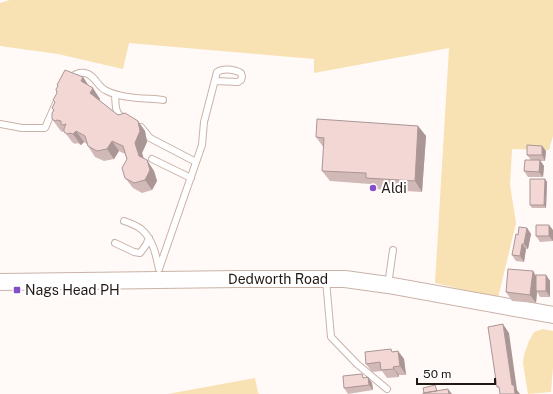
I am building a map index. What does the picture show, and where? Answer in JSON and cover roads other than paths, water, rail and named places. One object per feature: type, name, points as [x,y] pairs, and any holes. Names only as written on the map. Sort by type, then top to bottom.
[{"type":"main road","name":"Dedworth Road","points":[[0,282],[160,274],[363,281],[553,315]]},
{"type":"lane","points":[[64,85],[68,79],[76,73],[86,73],[94,77],[98,86],[115,95],[163,100]]},
{"type":"lane","points":[[160,274],[202,145],[204,122],[215,81]]},
{"type":"lane","points":[[115,95],[117,114],[139,124],[146,135],[150,138],[196,162]]},
{"type":"lane","points":[[0,124],[22,128],[45,128],[58,100]]},
{"type":"lane","points":[[152,159],[191,178]]},
{"type":"lane","points":[[124,221],[141,229],[149,238],[155,251],[160,274]]},
{"type":"lane","points":[[115,242],[134,252],[140,253],[149,238]]},
{"type":"lane","points":[[388,285],[392,250]]},
{"type":"lane","points":[[326,279],[331,337],[358,364],[387,388]]},
{"type":"place","name":"Aldi","points":[[373,188]]},
{"type":"place","name":"Nags Head PH","points":[[17,290]]}]
